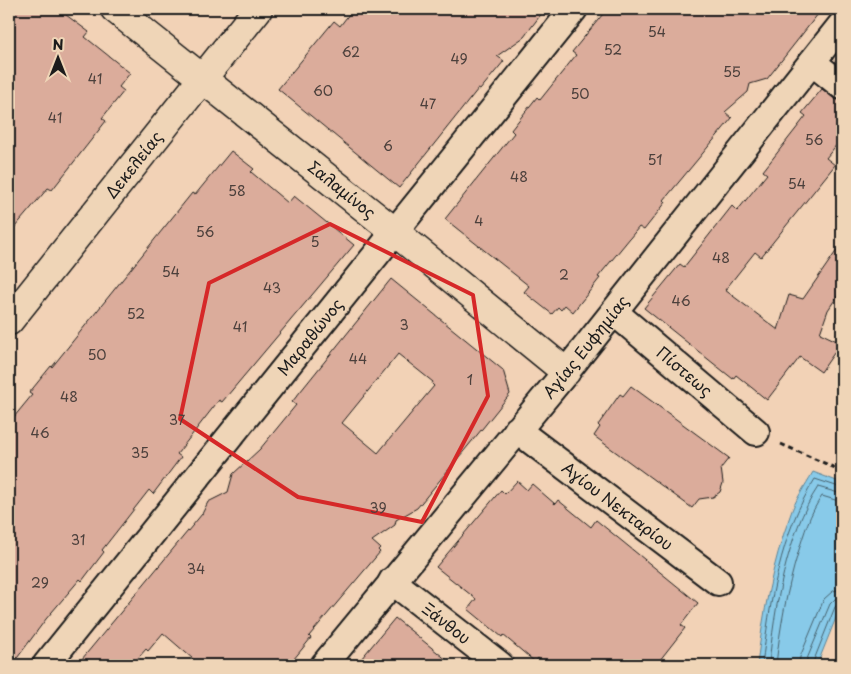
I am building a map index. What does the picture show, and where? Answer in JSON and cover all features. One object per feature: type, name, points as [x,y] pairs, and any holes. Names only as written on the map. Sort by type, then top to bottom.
[{"type":"street","name":"Σαλαμίνος","points":[[115,9],[395,232],[566,372]]},
{"type":"street","name":"Δεκελείας","points":[[9,321],[258,9]]},
{"type":"street","name":"Μαραθώνος","points":[[46,665],[574,9]]},
{"type":"street","name":"Αγίας Ευφημίας","points":[[324,665],[392,580],[566,372],[842,24]]},
{"type":"street","points":[[812,62],[842,86]]},
{"type":"street","name":"Πίστεως","points":[[614,312],[756,432]]},
{"type":"street","name":"Αγίου Νεκταρίου","points":[[517,430],[718,582]]},
{"type":"street","name":"Ξάνθου","points":[[392,580],[500,665]]},
{"type":"path","points":[[756,432],[842,472]]},
{"type":"highlighted area","points":[[330,224],[473,295],[488,396],[422,522],[298,497],[180,419],[209,283]]},
{"type":"water","points":[[813,472],[842,483],[842,603],[817,665],[757,665],[765,609],[778,552],[795,504]]},
{"type":"building","points":[[9,9],[58,9],[89,32],[85,37],[130,73],[119,87],[124,91],[102,118],[106,121],[52,190],[48,188],[9,234]]},
{"type":"building","points":[[353,9],[545,9],[524,37],[497,56],[504,61],[480,90],[478,89],[399,188],[278,89],[334,21],[340,26]]},
{"type":"building","points":[[607,9],[822,9],[767,79],[750,84],[748,92],[725,112],[732,118],[664,200],[666,202],[644,230],[639,227],[598,277],[600,278],[573,312],[565,305],[561,310],[558,307],[552,314],[524,292],[529,286],[445,219],[514,133],[511,130],[537,97],[540,100],[576,55],[572,52]]},
{"type":"building","points":[[822,89],[833,98],[842,101],[842,138],[826,158],[835,165],[761,257],[755,252],[725,290],[778,330],[789,295],[803,299],[842,243],[842,289],[828,310],[820,333],[841,343],[821,372],[800,357],[767,400],[736,375],[733,379],[644,308],[680,264],[684,267],[732,206],[737,211],[767,174],[763,171],[806,116],[802,113]]},
{"type":"building","points":[[231,151],[254,169],[251,172],[288,203],[294,196],[354,245],[222,402],[219,400],[177,454],[181,457],[153,494],[149,490],[102,550],[104,552],[82,581],[80,579],[46,619],[12,665],[9,665],[9,423],[32,395],[29,393],[192,193],[195,195]]},
{"type":"building","points":[[391,279],[503,370],[510,394],[417,508],[396,520],[395,525],[372,541],[380,548],[378,550],[380,552],[309,636],[311,638],[289,665],[200,665],[163,633],[148,651],[146,649],[132,665],[77,665],[202,514],[208,502],[228,492],[233,474],[260,449],[296,405],[292,402]],"holes":[[[398,354],[433,382],[434,386],[378,453],[342,423]]]},
{"type":"building","points":[[631,386],[729,458],[721,468],[723,483],[720,492],[713,497],[699,499],[692,508],[594,436],[600,427],[598,425],[620,394],[623,396]]},
{"type":"building","points":[[517,481],[527,490],[532,484],[555,504],[558,500],[591,527],[596,520],[698,603],[681,625],[685,628],[656,665],[545,665],[538,658],[535,662],[468,609],[476,599],[436,567],[501,490],[505,494]]},
{"type":"building","points":[[395,618],[453,665],[356,665]]}]
